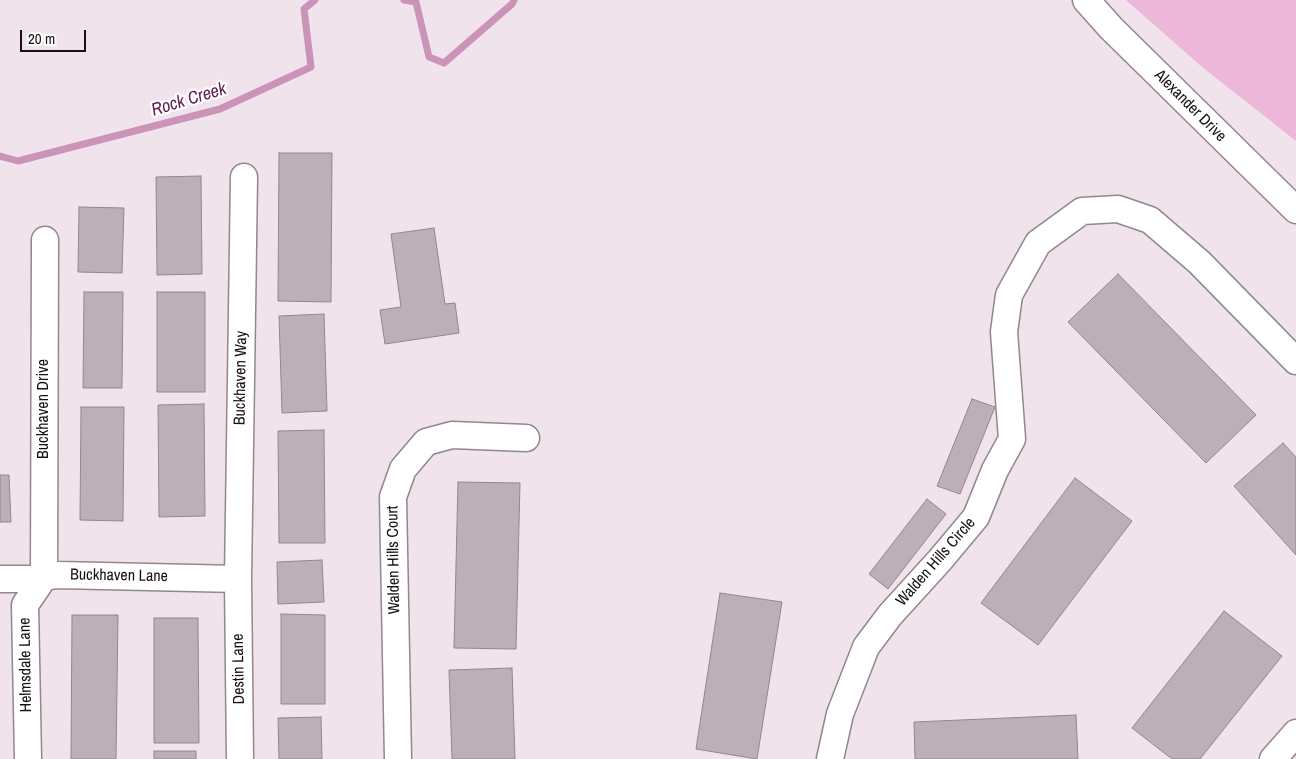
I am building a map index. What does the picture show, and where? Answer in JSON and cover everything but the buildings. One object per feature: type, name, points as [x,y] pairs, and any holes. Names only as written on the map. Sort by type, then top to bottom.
[{"type":"street","name":"Alexander Drive","points":[[1086,0],[1111,28],[1296,210]]},
{"type":"street","name":"Buckhaven Way","points":[[238,579],[244,177]]},
{"type":"street","name":"Walden Hills Circle","points":[[830,759],[840,714],[866,646],[890,615],[976,517],[995,470],[1012,439],[1004,332],[1010,295],[1038,243],[1082,211],[1118,209],[1150,220],[1199,262],[1296,361]]},
{"type":"street","name":"Buckhaven Drive","points":[[44,577],[45,240]]},
{"type":"street","name":"Walden Hills Court","points":[[398,759],[393,497],[404,469],[426,442],[452,435],[526,438]]},
{"type":"street","name":"Buckhaven Lane","points":[[0,579],[30,579],[58,575],[238,579]]},
{"type":"street","name":"Helmsdale Lane","points":[[28,759],[25,605],[44,577]]},
{"type":"street","name":"Destin Lane","points":[[238,579],[240,759]]},
{"type":"street","points":[[1273,759],[1296,733]]},
{"type":"shaded area","points":[[1126,0],[1296,0],[1296,141],[1202,67]]},
{"type":"waterway","name":"Rock Creek","points":[[0,156],[18,161],[220,109],[311,67],[304,9],[315,0]]},
{"type":"waterway","name":"Rock Creek","points":[[404,0],[416,2],[429,57],[444,63],[512,4],[514,0]]}]
